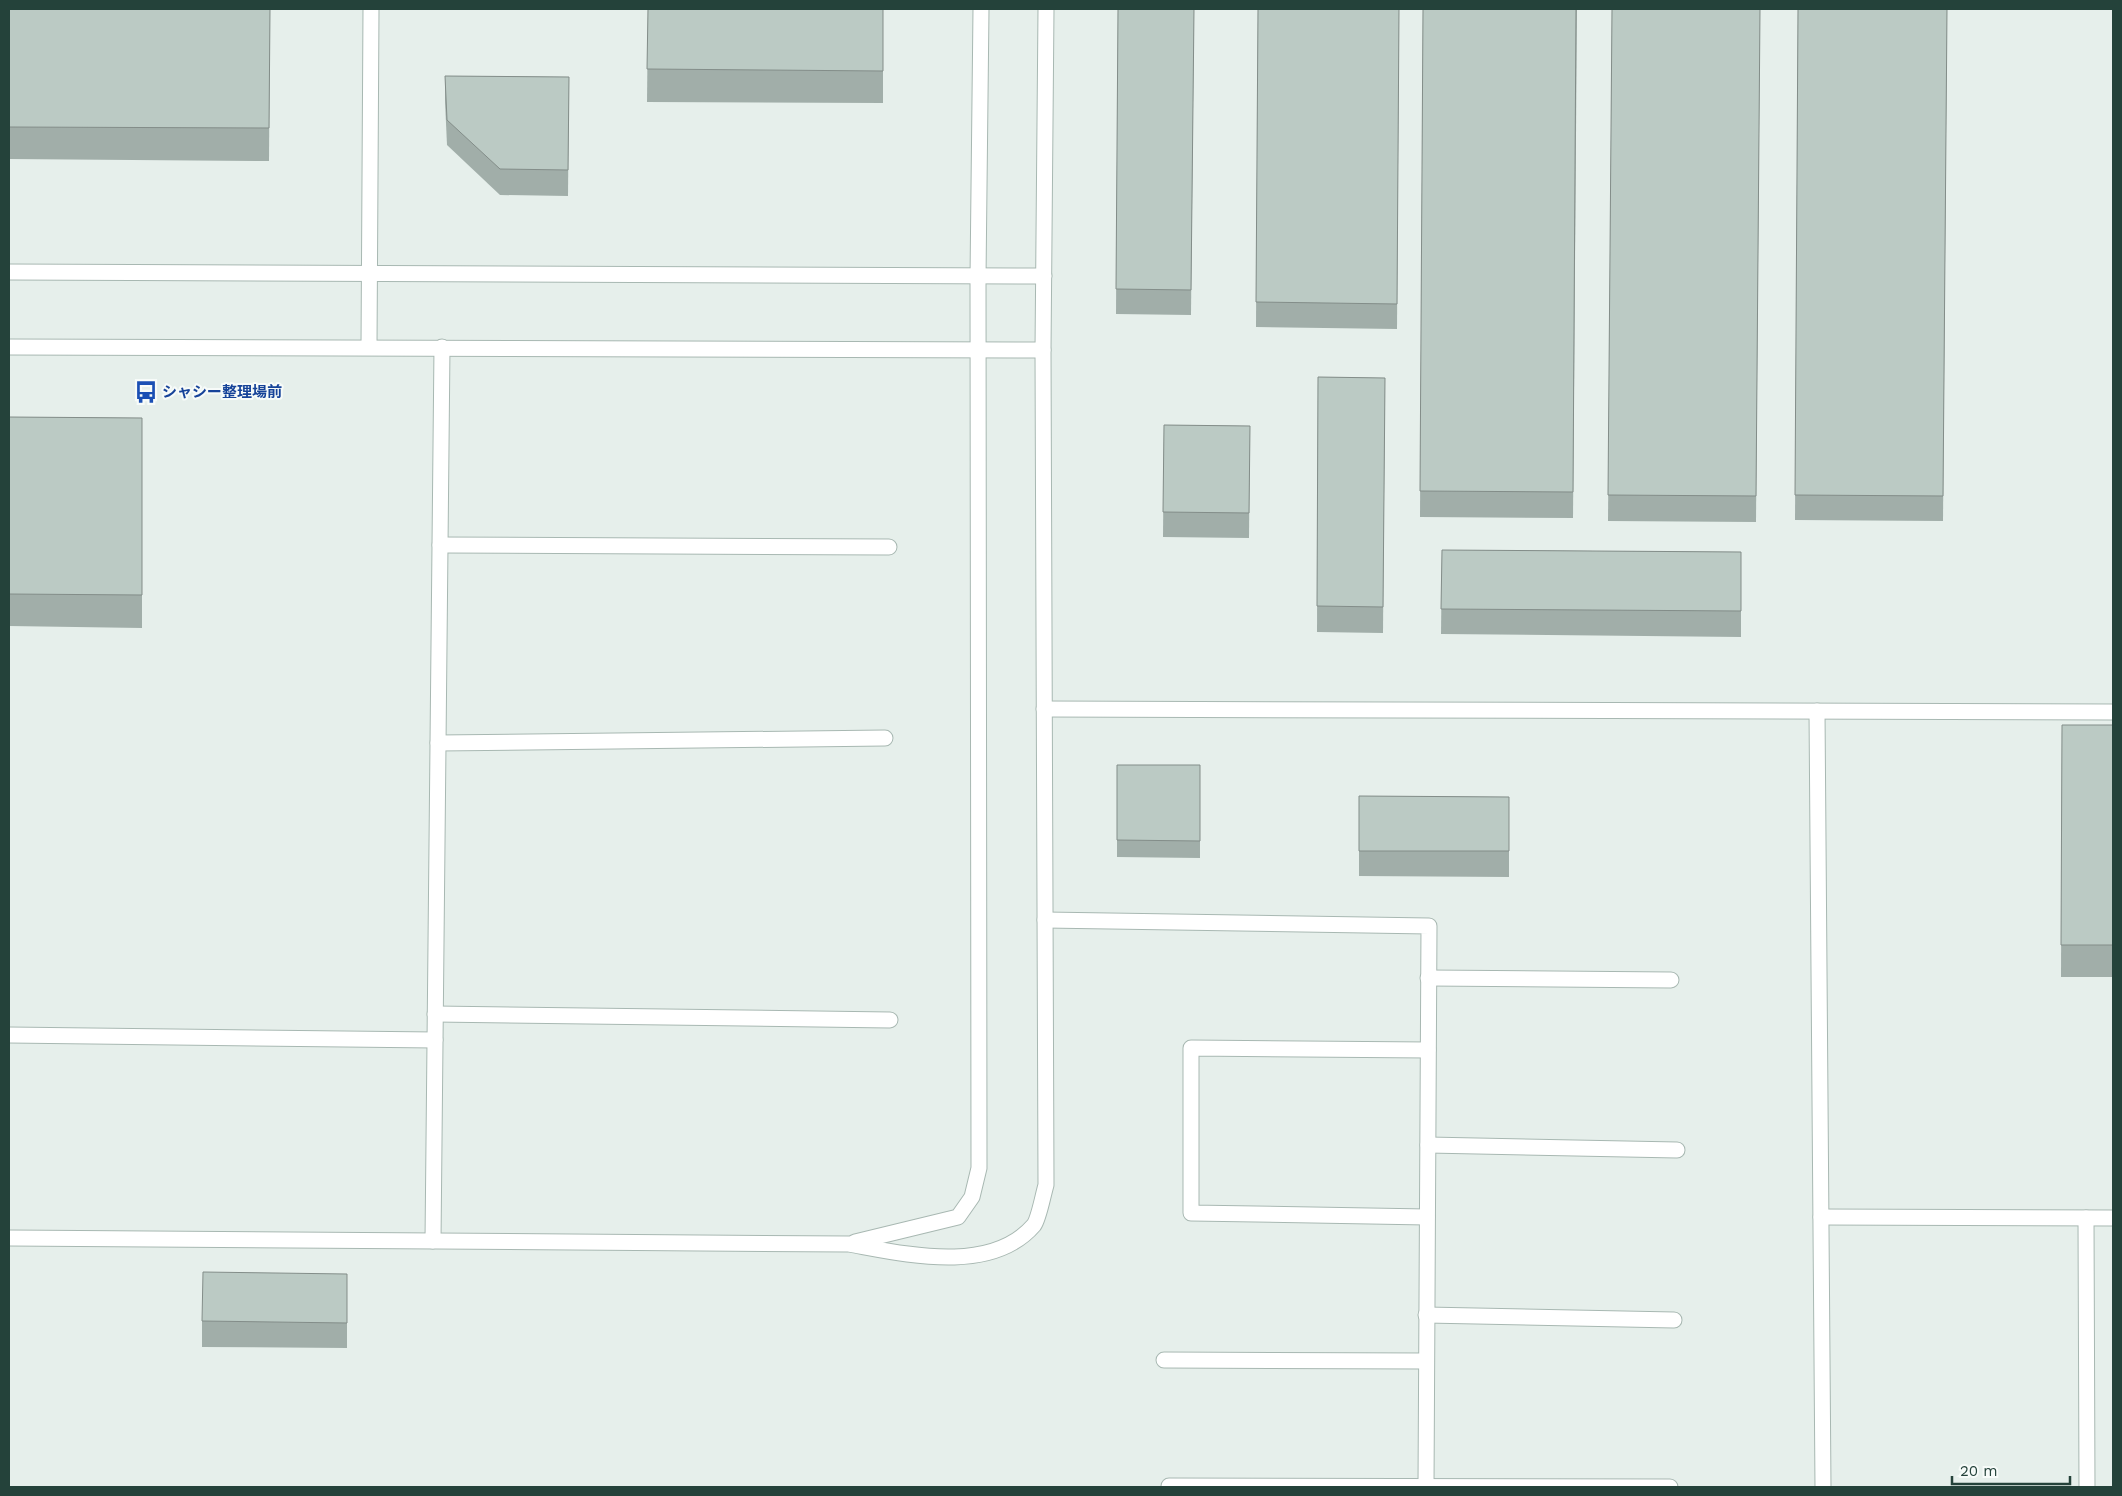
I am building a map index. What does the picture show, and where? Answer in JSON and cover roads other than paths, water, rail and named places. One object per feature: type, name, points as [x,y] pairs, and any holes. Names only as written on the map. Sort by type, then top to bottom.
[{"type":"street","points":[[369,347],[371,9]]},
{"type":"street","points":[[849,1244],[958,1217],[972,1197],[979,1168],[978,278],[981,9]]},
{"type":"street","points":[[9,1238],[849,1244],[913,1256],[970,1256],[1009,1246],[1035,1224],[1046,1186],[1043,350],[1046,9]]},
{"type":"street","points":[[9,272],[978,278],[1044,276]]},
{"type":"street","points":[[9,346],[1043,350]]},
{"type":"street","points":[[433,1241],[442,347]]},
{"type":"street","points":[[440,545],[889,547]]},
{"type":"street","points":[[1044,709],[2113,712]]},
{"type":"street","points":[[1817,711],[1823,1487]]},
{"type":"street","points":[[438,743],[885,738]]},
{"type":"street","points":[[1045,920],[1429,926],[1426,1487]]},
{"type":"street","points":[[1428,978],[1672,980]]},
{"type":"street","points":[[435,1014],[890,1020]]},
{"type":"street","points":[[9,1035],[435,1040]]},
{"type":"street","points":[[1427,1217],[1191,1213],[1191,1048],[1428,1050]]},
{"type":"street","points":[[1428,1145],[1677,1150]]},
{"type":"street","points":[[1821,1217],[2113,1218]]},
{"type":"street","points":[[2086,1218],[2087,1487]]},
{"type":"street","points":[[1426,1315],[1674,1320]]},
{"type":"street","points":[[1164,1360],[1426,1361]]},
{"type":"street","points":[[1168,1486],[1670,1487]]},
{"type":"place","name":"シャシー整理場前","points":[[146,392]]}]
